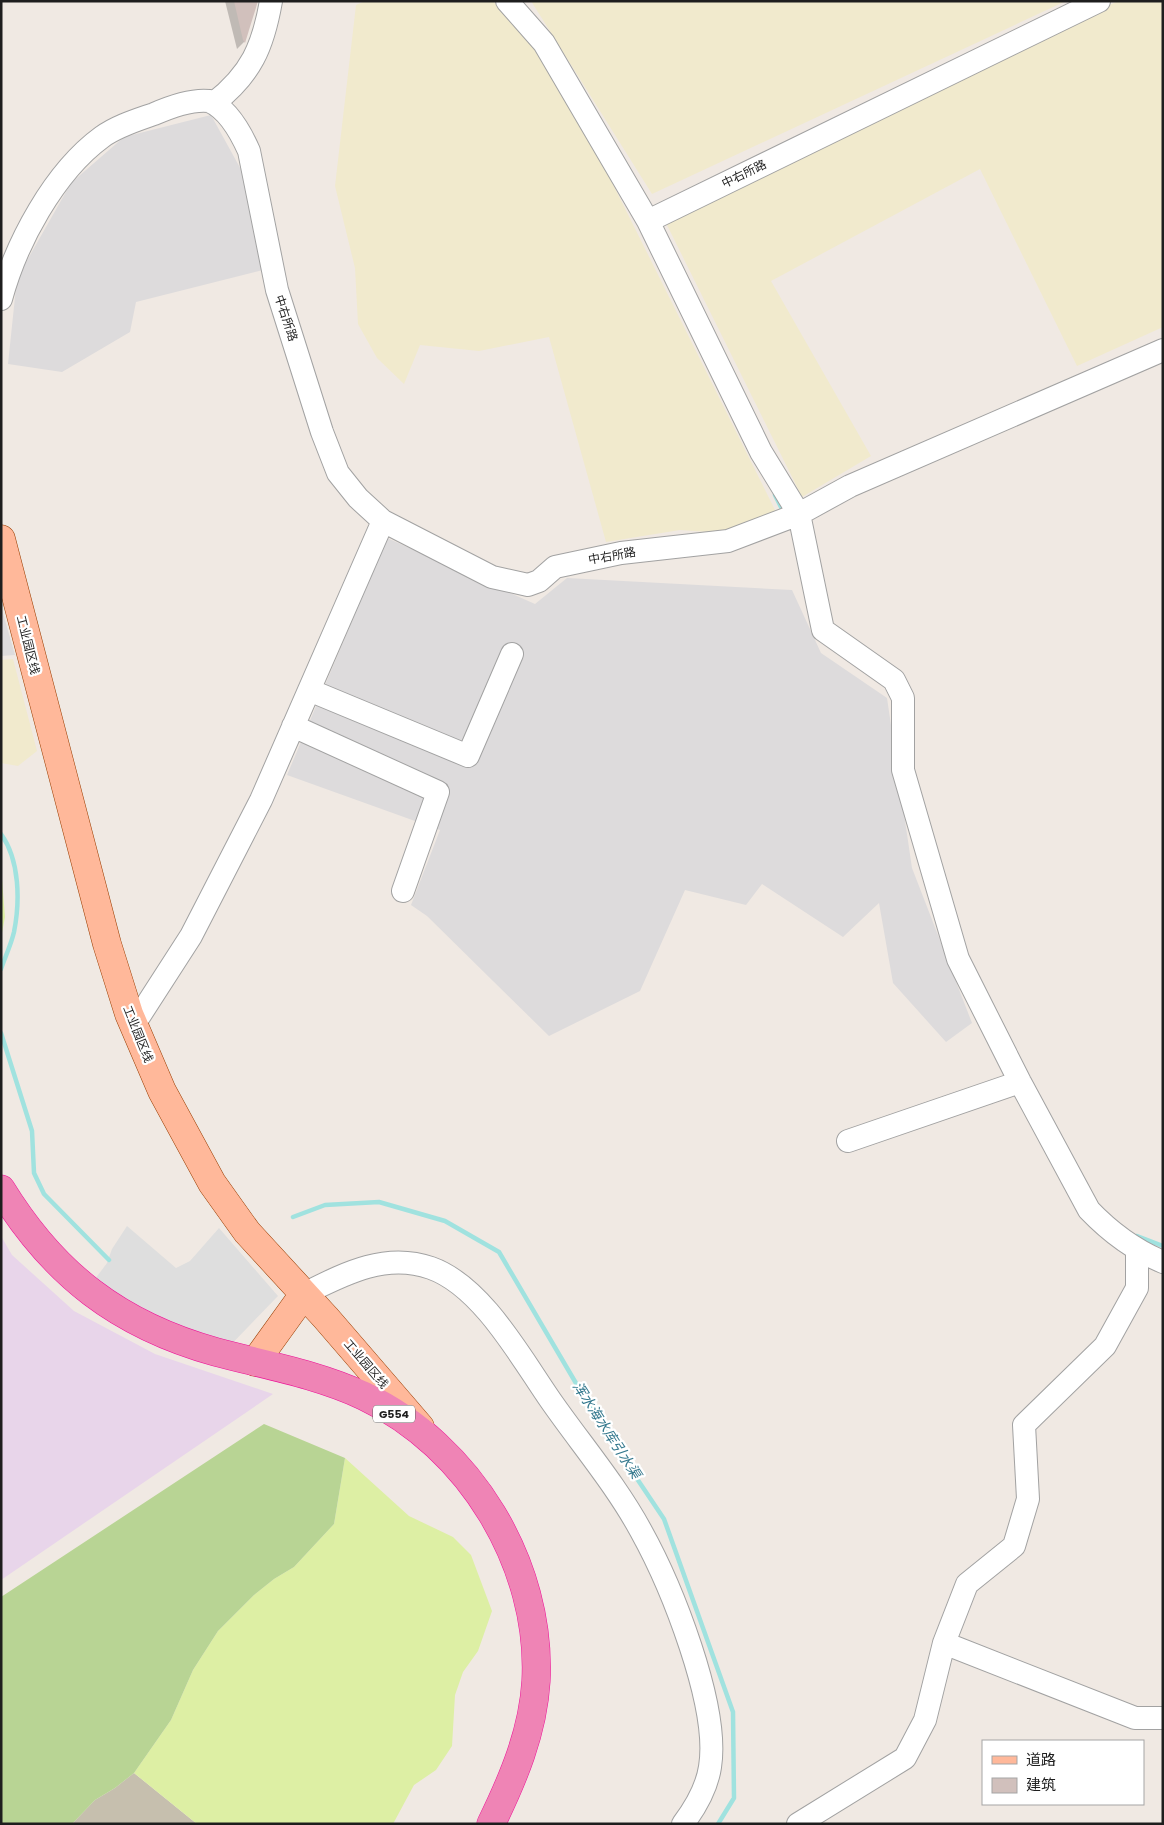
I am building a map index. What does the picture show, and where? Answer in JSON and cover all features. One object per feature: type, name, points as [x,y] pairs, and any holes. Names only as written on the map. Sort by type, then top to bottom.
[{"type":"highway","name":"G554","points":[[1,1189],[41,1245],[62,1268],[97,1298],[122,1314],[166,1335],[200,1347],[321,1379],[365,1396],[406,1422],[437,1447],[476,1490],[507,1541],[525,1585],[534,1625],[536,1682],[528,1732],[512,1780],[491,1824]]},
{"type":"main road","name":"工业园区线","points":[[1,539],[104,936],[133,1026],[162,1091],[212,1183],[246,1232],[304,1294],[437,1447]]},
{"type":"main road","points":[[255,1362],[304,1294]]},
{"type":"street","points":[[1,299],[12,265],[36,216],[82,154],[103,136],[153,114],[195,102],[214,103],[232,89],[250,67],[265,34],[271,1]]},
{"type":"street","points":[[506,1],[544,43],[648,221],[791,516],[823,630],[894,680],[902,698],[903,770],[958,959],[1016,1083],[1090,1210],[1127,1244],[1163,1262]]},
{"type":"street","name":"中右所路","points":[[648,221],[1099,1]]},
{"type":"street","name":"中右所路","points":[[214,103],[239,130],[249,151],[276,290],[322,432],[338,473],[358,498],[383,521],[492,577],[528,585],[538,581],[555,567],[621,553],[728,542],[791,516],[850,486],[1163,350]]},
{"type":"street","points":[[133,1026],[191,936],[261,800],[383,521]]},
{"type":"street","points":[[309,690],[468,756],[512,654]]},
{"type":"street","points":[[293,726],[438,792],[402,891]]},
{"type":"street","points":[[848,1141],[1016,1083]]},
{"type":"street","points":[[798,1824],[905,1758],[925,1720],[944,1643],[967,1584],[1014,1546],[1028,1500],[1024,1425],[1105,1346],[1137,1288],[1127,1244]]},
{"type":"street","points":[[304,1294],[359,1268],[396,1262],[418,1264],[440,1271],[464,1287],[491,1317],[511,1344],[626,1507],[659,1566],[674,1604],[709,1714],[712,1739],[710,1765],[706,1781],[698,1801],[683,1824]]},
{"type":"street","points":[[944,1643],[1135,1718],[1163,1718]]},
{"type":"shaded area","points":[[365,1],[493,1],[535,47],[584,126],[776,512],[724,533],[680,530],[606,542],[549,337],[479,351],[420,345],[404,384],[377,358],[358,324],[355,268],[335,186],[356,5]]},
{"type":"shaded area","points":[[531,1],[1066,1],[652,194]]},
{"type":"shaded area","points":[[1118,1],[1163,1],[1163,327],[1077,366],[980,169],[771,281],[871,456],[802,497],[664,219]]},
{"type":"shaded area","points":[[211,115],[244,175],[267,269],[136,302],[130,332],[62,372],[8,364],[17,278],[71,183],[124,137]]},
{"type":"shaded area","points":[[387,538],[535,604],[567,578],[792,590],[821,653],[887,698],[912,868],[972,1023],[946,1042],[893,983],[879,903],[843,937],[762,884],[746,905],[685,890],[640,991],[549,1036],[427,916],[411,905],[440,830],[287,775]]},
{"type":"shaded area","points":[[1,606],[15,655],[1,656]]},
{"type":"shaded area","points":[[13,659],[37,751],[18,766],[1,763],[1,660]]},
{"type":"shaded area","points":[[127,1226],[176,1268],[190,1261],[219,1228],[278,1296],[223,1353],[89,1287],[107,1263],[112,1249]]},
{"type":"shaded area","points":[[1,1236],[12,1255],[74,1311],[155,1354],[273,1394],[1,1580]]},
{"type":"shaded area","points":[[134,1773],[197,1824],[72,1824],[95,1800],[115,1788]]},
{"type":"green space","points":[[1,867],[5,917],[1,938]]},
{"type":"green space","points":[[264,1424],[345,1458],[334,1524],[294,1567],[274,1579],[254,1595],[218,1631],[193,1670],[171,1720],[134,1773],[115,1788],[95,1800],[72,1824],[1,1824],[1,1597]]},
{"type":"green space","points":[[345,1458],[409,1516],[453,1537],[471,1555],[492,1611],[478,1651],[463,1672],[455,1695],[452,1746],[436,1770],[414,1785],[393,1824],[197,1824],[134,1773],[171,1720],[193,1670],[218,1631],[254,1595],[274,1579],[294,1567],[334,1524]]},
{"type":"building","points":[[234,1],[258,1],[245,43],[243,40]]},
{"type":"waterway","points":[[775,495],[784,513]]},
{"type":"waterway","name":"浑水海水库引水渠","points":[[1,834],[12,856],[18,895],[14,932],[1,969]]},
{"type":"waterway","name":"浑水海水库引水渠","points":[[1,1033],[32,1131],[34,1173],[44,1194],[109,1260]]},
{"type":"waterway","name":"浑水海水库引水渠","points":[[293,1217],[325,1205],[379,1202],[445,1221],[499,1252],[597,1419],[664,1519],[733,1712],[734,1798],[718,1824]]},
{"type":"waterway","points":[[1134,1237],[1137,1236],[1163,1246]]}]
